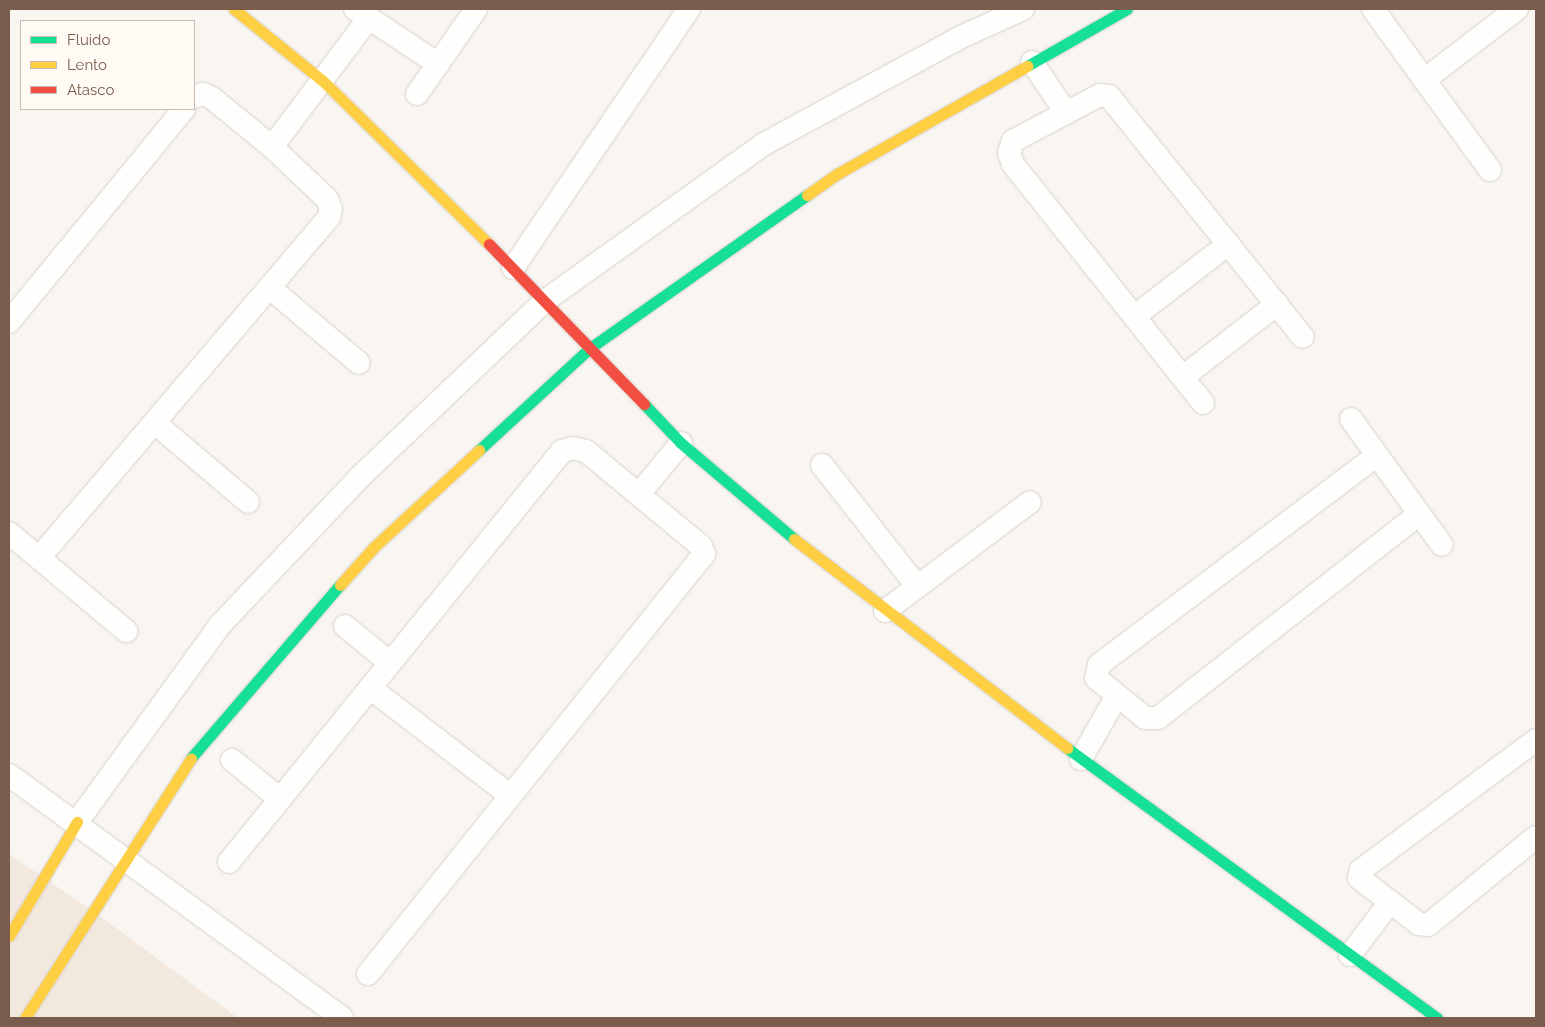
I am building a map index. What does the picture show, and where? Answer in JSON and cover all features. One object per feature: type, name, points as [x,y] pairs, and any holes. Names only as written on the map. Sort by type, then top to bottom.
[{"type":"street","points":[[234,9],[323,81],[546,300],[681,444],[831,570],[1081,759],[1437,1018]]},
{"type":"street","points":[[417,94],[476,9]]},
{"type":"street","points":[[513,268],[689,9]]},
{"type":"street","points":[[9,936],[77,822],[220,625],[362,475],[546,300],[764,144],[961,37],[1023,9]]},
{"type":"street","points":[[1373,9],[1490,170]]},
{"type":"street","points":[[1424,80],[1517,9]]},
{"type":"street","points":[[25,1018],[125,858],[199,746],[374,547],[590,348],[837,174],[1120,10]]},
{"type":"street","points":[[272,147],[323,81],[362,13],[438,64]]},
{"type":"street","points":[[1032,62],[1065,111]]},
{"type":"street","points":[[39,558],[329,217],[331,208],[327,199],[272,147],[212,98],[203,94],[195,97]]},
{"type":"street","points":[[1202,403],[1013,164],[1009,153],[1013,141],[1065,111],[1100,94],[1109,96],[1303,337]]},
{"type":"street","points":[[9,322],[183,110]]},
{"type":"street","points":[[1135,316],[1228,244]]},
{"type":"street","points":[[270,288],[359,363]]},
{"type":"street","points":[[1183,377],[1277,304]]},
{"type":"street","points":[[1351,419],[1442,545]]},
{"type":"street","points":[[154,423],[248,502]]},
{"type":"street","points":[[639,494],[681,444]]},
{"type":"street","points":[[228,862],[562,451],[573,448],[586,451],[700,546],[704,554],[508,794],[368,974]]},
{"type":"street","points":[[1376,456],[1099,665],[1096,678],[1116,698],[1145,718],[1158,718],[1419,514]]},
{"type":"street","points":[[822,465],[917,586]]},
{"type":"street","points":[[885,611],[1030,502]]},
{"type":"street","points":[[9,533],[126,631]]},
{"type":"street","points":[[345,626],[390,663]]},
{"type":"street","points":[[370,688],[508,794]]},
{"type":"street","points":[[1081,759],[1116,698]]},
{"type":"street","points":[[1536,740],[1361,870],[1359,878],[1419,924],[1428,925],[1536,836]]},
{"type":"street","points":[[232,760],[280,799]]},
{"type":"street","points":[[9,776],[77,822],[342,1018]]},
{"type":"street","points":[[1350,955],[1390,902]]},
{"type":"shaded area","points":[[9,854],[97,914],[238,1018],[9,1018]]},
{"type":"traffic: fast","points":[[1027,66],[1127,9]]},
{"type":"traffic: fast","points":[[479,450],[590,348],[807,195]]},
{"type":"traffic: fast","points":[[644,404],[681,443],[794,539]]},
{"type":"traffic: fast","points":[[191,758],[340,585]]},
{"type":"traffic: fast","points":[[1067,748],[1437,1018]]},
{"type":"traffic: slow","points":[[234,9],[323,81],[489,244]]},
{"type":"traffic: slow","points":[[807,195],[837,174],[1027,66]]},
{"type":"traffic: slow","points":[[340,585],[374,547],[479,450]]},
{"type":"traffic: slow","points":[[794,539],[1067,748]]},
{"type":"traffic: slow","points":[[25,1018],[191,758]]},
{"type":"traffic: slow","points":[[9,936],[77,822]]},
{"type":"traffic: jam","points":[[489,244],[644,404]]}]
